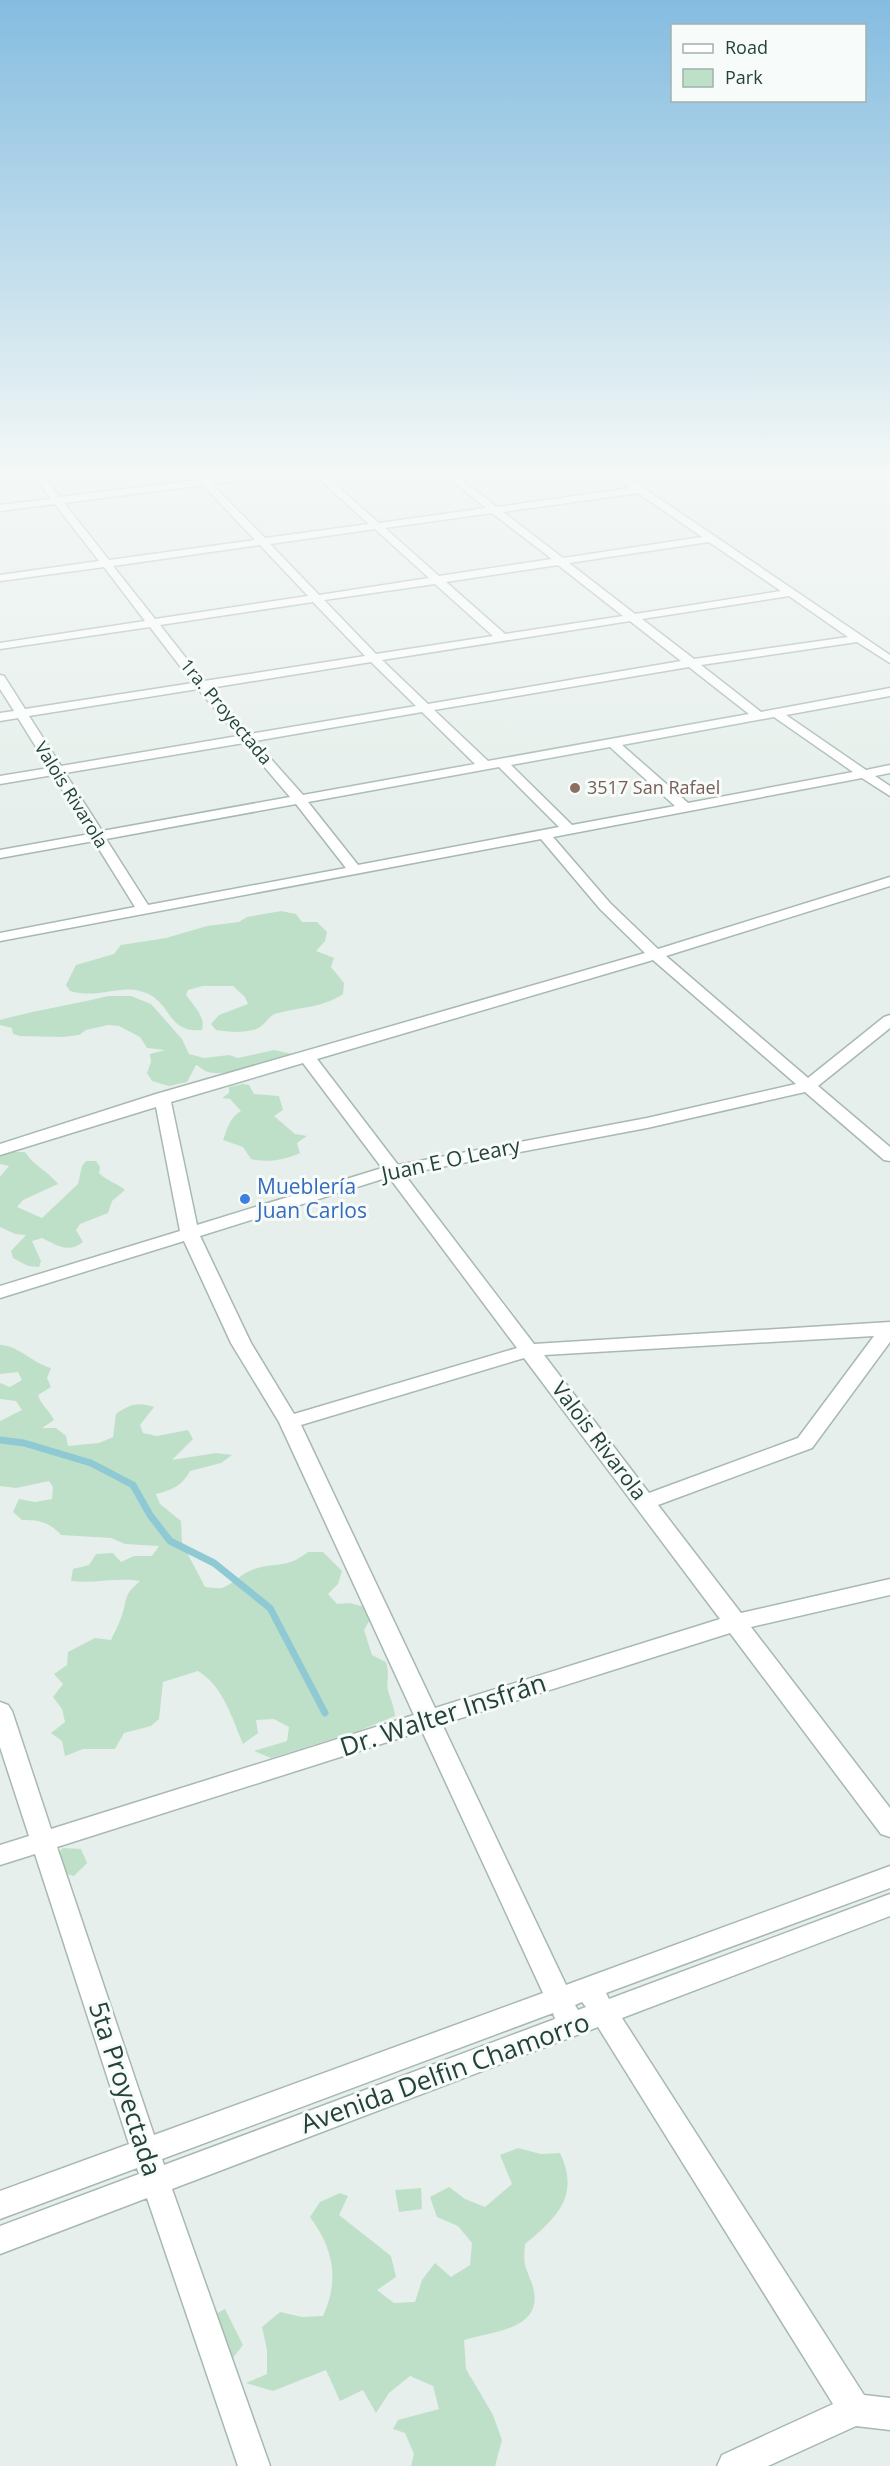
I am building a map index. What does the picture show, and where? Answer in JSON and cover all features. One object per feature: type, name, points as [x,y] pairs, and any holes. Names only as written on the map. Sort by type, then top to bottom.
[{"type":"street","name":"1ra. Proyectada","points":[[124,584],[200,684],[299,799],[354,869]]},
{"type":"street","points":[[303,584],[373,658],[486,766]]},
{"type":"street","points":[[0,646],[420,584]]},
{"type":"street","points":[[443,584],[501,637]]},
{"type":"street","points":[[591,584],[759,716]]},
{"type":"street","points":[[776,584],[890,660]]},
{"type":"street","points":[[0,717],[788,592]]},
{"type":"street","points":[[0,780],[692,663],[857,639]]},
{"type":"street","name":"Valois Rivarola","points":[[0,679],[144,910]]},
{"type":"street","points":[[0,854],[890,692]]},
{"type":"street","points":[[776,713],[890,792]]},
{"type":"street","points":[[613,743],[685,808]]},
{"type":"street","points":[[502,763],[569,830]]},
{"type":"street","points":[[0,937],[890,769]]},
{"type":"street","points":[[544,834],[604,906],[643,944],[890,1156]]},
{"type":"street","points":[[0,1150],[162,1098],[657,954],[890,881]]},
{"type":"street","name":"Juan E O Leary","points":[[0,1292],[391,1171],[646,1123],[807,1086],[890,1020]]},
{"type":"street","name":"Valois Rivarola","points":[[307,1057],[391,1171],[530,1350],[890,1827]]},
{"type":"street","points":[[162,1098],[189,1232],[241,1343],[289,1422],[572,2026]]},
{"type":"street","points":[[289,1422],[530,1350],[890,1329]]},
{"type":"street","points":[[645,1502],[805,1443],[890,1329]]},
{"type":"street","name":"Dr. Walter Insfrán","points":[[0,1855],[734,1623],[890,1587]]},
{"type":"street","name":"5ta Proyectada","points":[[0,1711],[155,2181],[254,2466]]},
{"type":"street","name":"Avenida Delfin Chamorro","points":[[0,2205],[890,1877]]},
{"type":"street","name":"Avenida Delfin Chamorro","points":[[0,2240],[890,1905]]},
{"type":"street","points":[[588,1988],[855,2410]]},
{"type":"street","points":[[733,2466],[855,2410],[890,2414]]},
{"type":"green space","points":[[281,911],[296,914],[302,922],[317,922],[327,932],[325,941],[316,951],[334,958],[331,967],[344,983],[343,994],[319,1005],[275,1014],[257,1029],[234,1032],[216,1030],[211,1024],[219,1015],[248,1004],[245,997],[233,986],[203,986],[188,990],[186,995],[196,1007],[203,1025],[202,1030],[190,1030],[175,1022],[151,995],[140,991],[124,990],[90,994],[70,991],[66,985],[76,965],[114,954],[121,945],[166,938],[207,926],[239,922],[247,917]]},
{"type":"green space","points":[[108,996],[131,996],[151,1004],[182,1039],[189,1054],[204,1058],[229,1055],[238,1058],[274,1050],[292,1054],[238,1071],[208,1072],[196,1065],[187,1082],[169,1086],[152,1081],[147,1073],[151,1062],[150,1054],[165,1050],[147,1048],[140,1037],[119,1026],[108,1025],[86,1030],[79,1035],[63,1037],[20,1036],[13,1034],[12,1028],[0,1025],[0,1020]]},
{"type":"green space","points":[[249,1085],[254,1094],[279,1096],[283,1110],[274,1116],[295,1134],[307,1136],[297,1143],[300,1153],[276,1160],[251,1159],[243,1147],[223,1140],[231,1121],[241,1111],[230,1099],[222,1098],[229,1093],[229,1087]]},
{"type":"green space","points":[[25,1152],[58,1184],[23,1200],[17,1207],[42,1218],[78,1184],[82,1166],[86,1161],[96,1161],[100,1167],[99,1173],[125,1190],[112,1201],[108,1213],[80,1224],[76,1230],[83,1242],[78,1246],[67,1248],[58,1246],[42,1238],[32,1241],[41,1261],[39,1267],[28,1266],[13,1258],[11,1251],[26,1235],[15,1234],[0,1227],[0,1177],[9,1166],[0,1164],[0,1154]]},
{"type":"green space","points":[[0,1345],[14,1348],[51,1368],[47,1378],[51,1387],[38,1395],[54,1420],[42,1428],[56,1428],[66,1436],[68,1446],[99,1443],[113,1437],[116,1414],[139,1404],[154,1407],[140,1425],[143,1433],[157,1436],[188,1430],[193,1439],[172,1460],[216,1453],[232,1455],[221,1463],[190,1471],[176,1487],[156,1494],[160,1504],[181,1521],[182,1543],[205,1587],[222,1588],[260,1567],[293,1561],[308,1552],[323,1552],[342,1571],[338,1584],[328,1594],[337,1604],[350,1603],[365,1607],[371,1618],[364,1630],[372,1655],[386,1662],[388,1691],[395,1716],[361,1730],[271,1758],[254,1751],[287,1741],[289,1727],[274,1719],[256,1720],[258,1733],[243,1744],[231,1713],[220,1694],[207,1677],[198,1671],[163,1682],[159,1719],[151,1726],[124,1733],[115,1749],[83,1749],[65,1756],[62,1741],[51,1733],[65,1722],[62,1709],[53,1697],[63,1684],[54,1674],[67,1665],[68,1652],[95,1638],[111,1640],[128,1595],[140,1581],[71,1581],[73,1569],[89,1565],[96,1554],[113,1553],[121,1562],[134,1556],[152,1556],[159,1546],[125,1544],[111,1538],[61,1535],[48,1525],[39,1521],[22,1520],[13,1512],[19,1499],[35,1502],[52,1499],[53,1487],[49,1481],[16,1488],[0,1486],[0,1421],[22,1410],[16,1401],[0,1399],[0,1383],[10,1387],[22,1380],[18,1372],[0,1374]]},
{"type":"green space","points":[[63,1848],[81,1849],[87,1863],[74,1876],[60,1872],[57,1854]]},
{"type":"green space","points":[[518,2148],[541,2154],[560,2153],[568,2181],[562,2204],[556,2214],[525,2244],[524,2261],[535,2299],[532,2311],[525,2320],[515,2326],[464,2340],[466,2369],[493,2415],[502,2440],[495,2466],[411,2466],[414,2454],[405,2433],[393,2429],[398,2420],[439,2409],[433,2386],[410,2376],[389,2393],[376,2413],[363,2390],[340,2401],[326,2370],[273,2391],[246,2383],[267,2374],[267,2350],[262,2327],[280,2312],[302,2317],[323,2316],[331,2289],[332,2264],[324,2240],[310,2217],[320,2202],[340,2193],[348,2196],[339,2215],[391,2256],[396,2277],[377,2290],[394,2303],[415,2302],[422,2280],[435,2263],[451,2277],[470,2265],[472,2243],[458,2226],[437,2217],[430,2197],[449,2187],[465,2199],[485,2207],[512,2184],[500,2155]]},
{"type":"green space","points":[[421,2188],[422,2209],[399,2212],[395,2190]]},
{"type":"green space","points":[[225,2309],[243,2345],[228,2364],[204,2365],[198,2343],[204,2320]]},
{"type":"waterway","points":[[0,1440],[24,1443],[91,1463],[133,1485],[150,1515],[170,1541],[214,1563],[270,1608],[325,1713]]},
{"type":"place","name":"3517 San Rafael","points":[[575,788]]},
{"type":"place","name":"Mueblería Juan Carlos","points":[[245,1199]]}]
